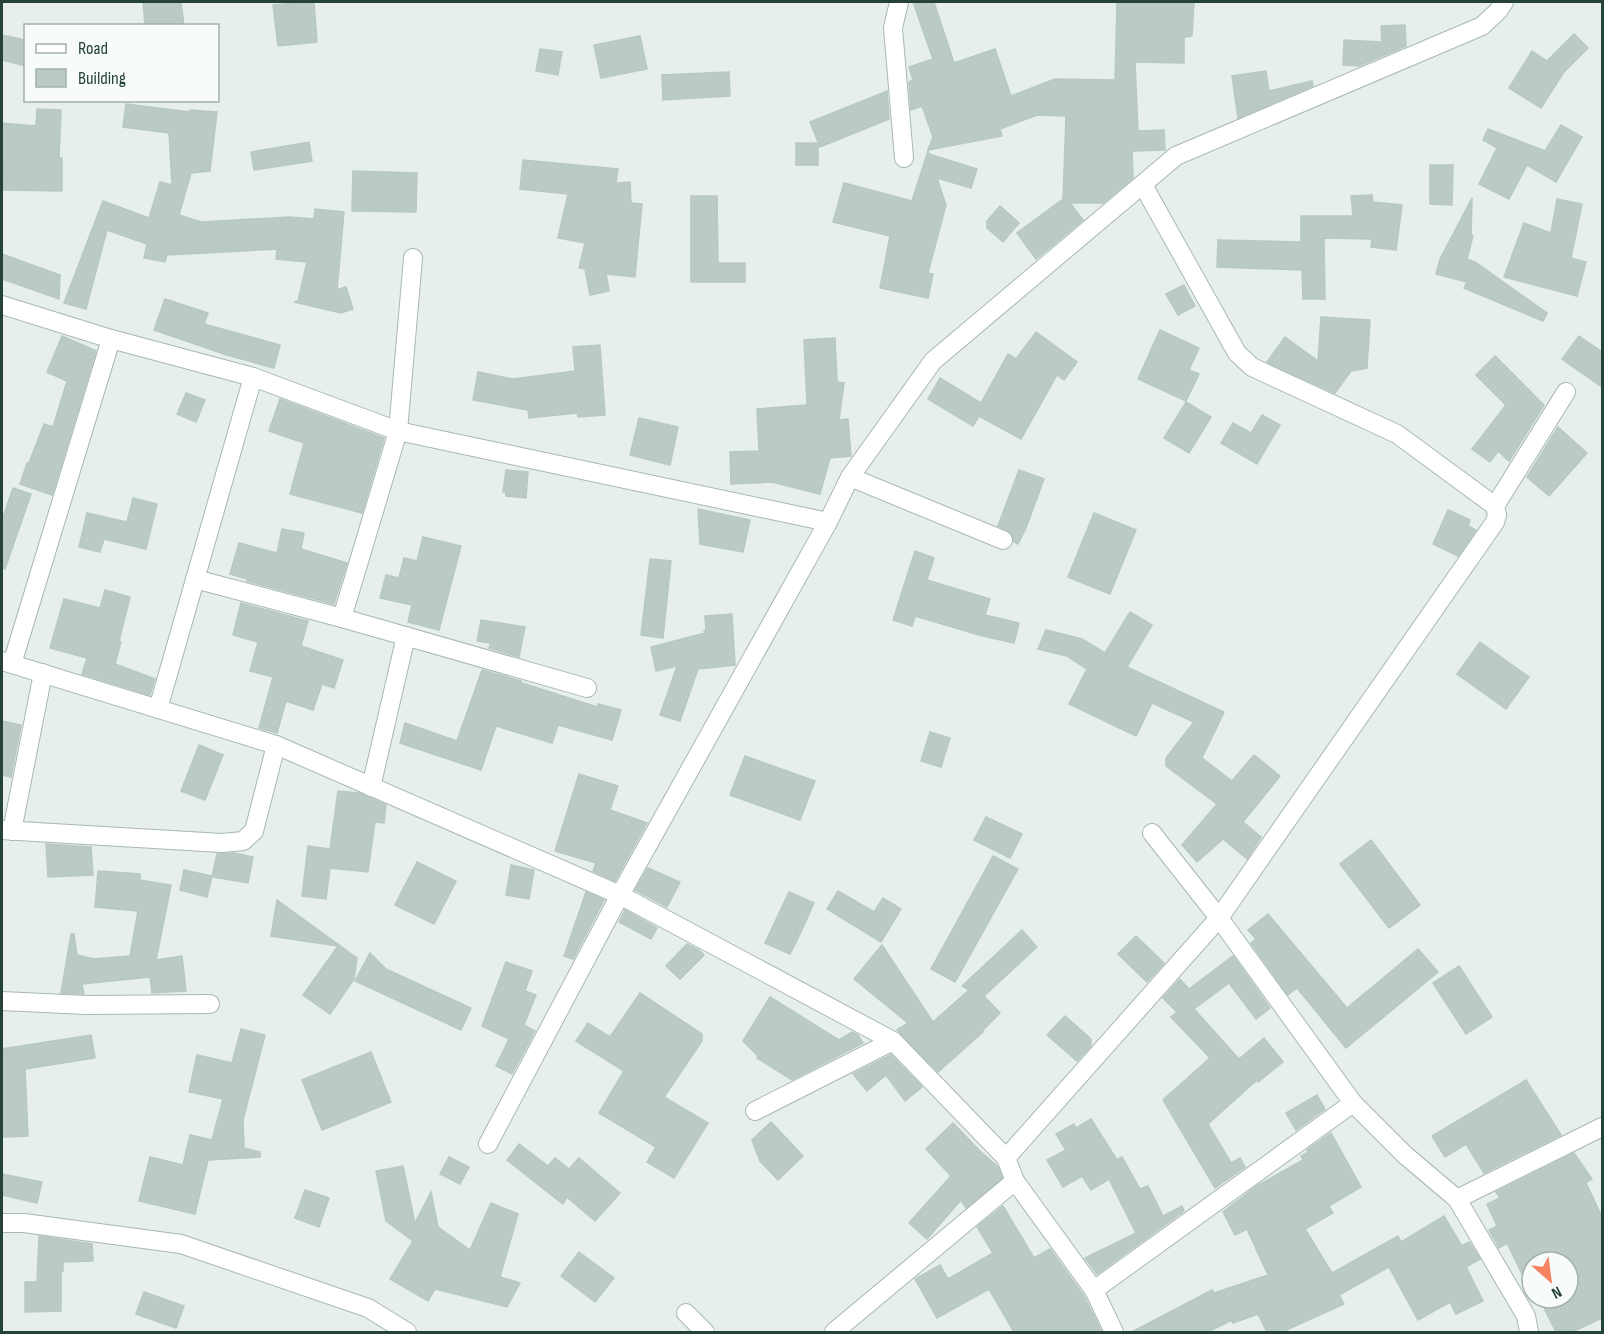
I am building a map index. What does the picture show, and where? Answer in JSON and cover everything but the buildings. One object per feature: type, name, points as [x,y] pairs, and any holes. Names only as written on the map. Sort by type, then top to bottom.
[{"type":"street","points":[[898,2],[893,28],[904,158]]},
{"type":"street","points":[[488,1144],[620,896],[828,522],[850,477],[933,361],[1176,156],[1482,26],[1504,2]]},
{"type":"street","points":[[1006,1158],[1219,918],[1495,522],[1497,515],[1495,506],[1397,434],[1252,367],[1237,353],[1143,184]]},
{"type":"street","points":[[342,618],[398,431],[413,258]]},
{"type":"street","points":[[2,305],[111,339],[253,377],[398,431],[828,522]]},
{"type":"street","points":[[111,339],[7,663],[276,745],[620,896],[893,1041],[1006,1158],[1015,1181],[1094,1290],[1114,1332]]},
{"type":"street","points":[[158,709],[253,377]]},
{"type":"street","points":[[1495,506],[1566,392]]},
{"type":"street","points":[[850,477],[1003,540]]},
{"type":"street","points":[[195,579],[342,618],[587,688]]},
{"type":"street","points":[[371,787],[406,636]]},
{"type":"street","points":[[43,673],[7,830],[222,843],[243,842],[254,831],[276,745]]},
{"type":"street","points":[[1152,833],[1219,918],[1353,1103],[1405,1155],[1457,1199],[1526,1316],[1529,1332]]},
{"type":"street","points":[[2,1000],[86,1005],[210,1004]]},
{"type":"street","points":[[755,1111],[893,1041]]},
{"type":"street","points":[[1094,1290],[1353,1103]]},
{"type":"street","points":[[1457,1199],[1602,1127]]},
{"type":"street","points":[[834,1332],[1015,1181]]},
{"type":"street","points":[[2,1222],[181,1244],[368,1308],[407,1332]]},
{"type":"street","points":[[686,1313],[705,1332]]}]
